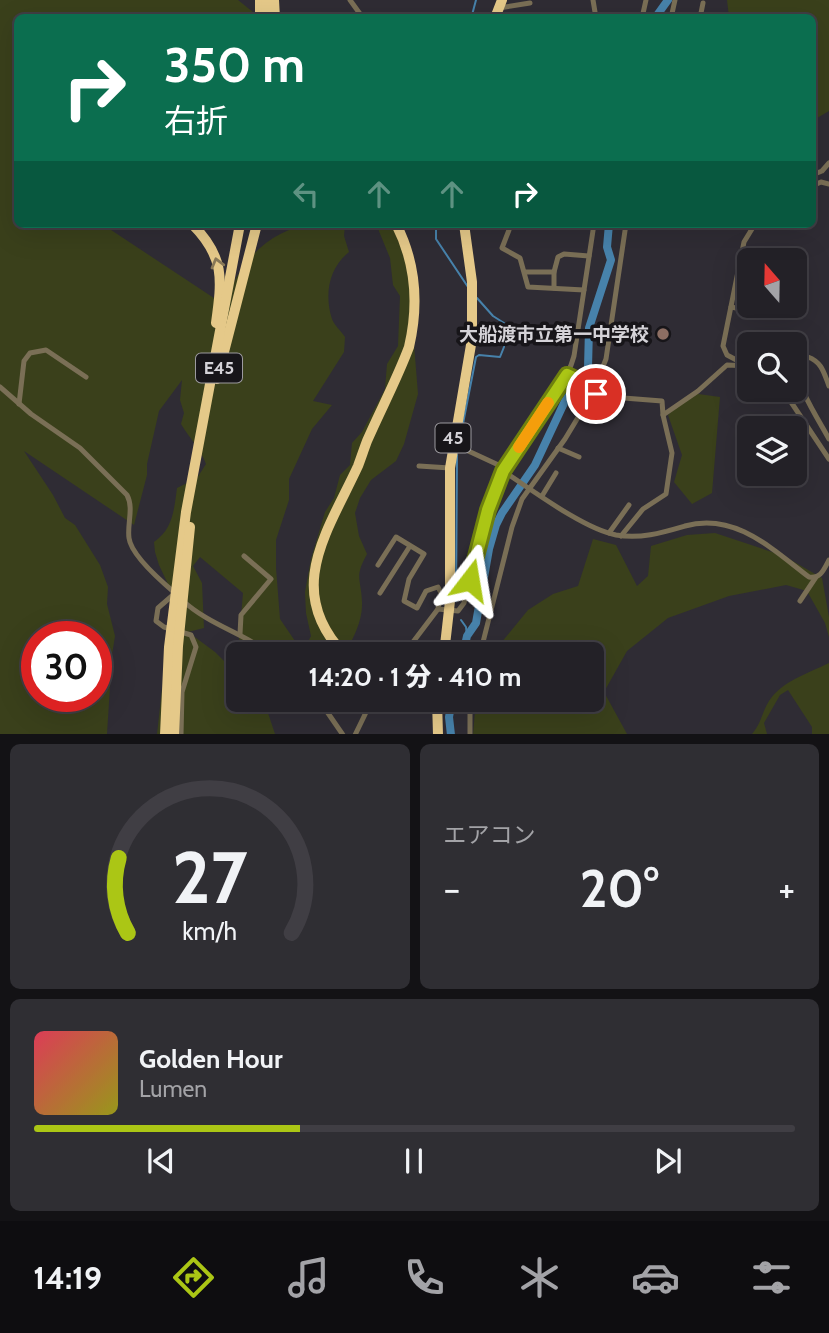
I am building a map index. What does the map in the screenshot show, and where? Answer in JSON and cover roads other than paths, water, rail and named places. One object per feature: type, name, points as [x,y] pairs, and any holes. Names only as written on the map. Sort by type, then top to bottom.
[{"type":"highway","points":[[195,228],[213,249],[220,273],[214,379]]},
{"type":"highway","name":"E45","points":[[214,379],[239,228]]},
{"type":"highway","name":"E45","points":[[165,734],[189,512],[245,228]]},
{"type":"highway","points":[[214,379],[256,228]]},
{"type":"highway","points":[[334,642],[320,618],[315,593],[315,566],[323,538],[402,365],[414,326],[412,267],[397,228]]},
{"type":"highway","points":[[359,464],[371,445],[410,362],[419,327],[421,297],[418,274],[403,228]]},
{"type":"highway","name":"45","points":[[444,642],[450,468],[472,339],[472,282],[465,228]]},
{"type":"highway","name":"E45","points":[[174,647],[174,734]]},
{"type":"highway","points":[[437,712],[438,734]]},
{"type":"street","points":[[499,9],[523,3],[530,4]]},
{"type":"street","points":[[701,14],[704,3]]},
{"type":"street","points":[[444,610],[457,611],[464,603],[488,510],[505,471],[569,377],[593,228]]},
{"type":"street","points":[[483,642],[512,527],[522,499],[528,486],[558,448],[594,388],[610,337],[625,228]]},
{"type":"street","points":[[737,361],[724,351],[724,336],[744,242],[753,228]]},
{"type":"street","points":[[509,230],[502,248],[519,256],[528,288],[584,289]]},
{"type":"street","points":[[554,288],[556,261],[561,255],[589,256]]},
{"type":"street","points":[[525,272],[554,272]]},
{"type":"street","points":[[731,307],[737,308]]},
{"type":"street","points":[[19,404],[24,361],[30,353],[46,350],[86,377]]},
{"type":"street","points":[[829,386],[821,366],[815,359],[808,357],[797,362],[795,369],[799,380],[829,439]]},
{"type":"street","points":[[663,415],[698,391],[727,365],[737,365]]},
{"type":"street","points":[[569,377],[594,388],[600,397],[662,401],[672,453],[666,494],[643,509],[621,536]]},
{"type":"street","points":[[0,387],[80,448],[127,495],[130,502],[131,545],[156,576],[204,618],[252,642]]},
{"type":"street","points":[[791,402],[829,459]]},
{"type":"street","points":[[558,448],[579,457]]},
{"type":"street","points":[[464,449],[505,471],[584,523],[608,533],[646,537],[699,523],[722,524],[748,532],[809,577],[816,577]]},
{"type":"street","points":[[419,466],[450,468]]},
{"type":"street","points":[[542,496],[556,473]]},
{"type":"street","points":[[608,533],[629,505]]},
{"type":"street","points":[[378,565],[396,537],[424,554],[409,579],[404,601],[417,608],[426,591],[438,587],[444,610]]},
{"type":"street","points":[[380,593],[410,546]]},
{"type":"street","points":[[240,634],[241,615],[271,579],[244,556]]},
{"type":"street","points":[[800,601],[829,560]]},
{"type":"street","points":[[173,592],[172,597],[158,608],[156,621],[164,627],[187,632],[194,639],[196,647],[182,692],[181,734]]},
{"type":"street","points":[[413,642],[444,610]]},
{"type":"street","points":[[327,712],[343,734]]},
{"type":"street","points":[[355,734],[366,712]]},
{"type":"street","points":[[470,734],[471,712]]},
{"type":"waterway","points":[[472,14],[476,0]]},
{"type":"waterway","points":[[658,14],[668,0]]},
{"type":"waterway","points":[[436,228],[436,239],[468,287]]},
{"type":"waterway","points":[[466,642],[476,623],[496,525],[535,465],[565,401],[588,368],[589,328],[611,260],[607,247],[609,228]]},
{"type":"waterway","points":[[460,439],[476,357],[500,357],[504,347],[504,323],[493,316],[477,298]]},
{"type":"waterway","points":[[456,601],[457,455]]},
{"type":"waterway","points":[[461,620],[466,627],[467,636]]},
{"type":"waterway","points":[[450,712],[451,734]]},
{"type":"place","name":"大船渡市立第一中学校","points":[[663,334]]}]
